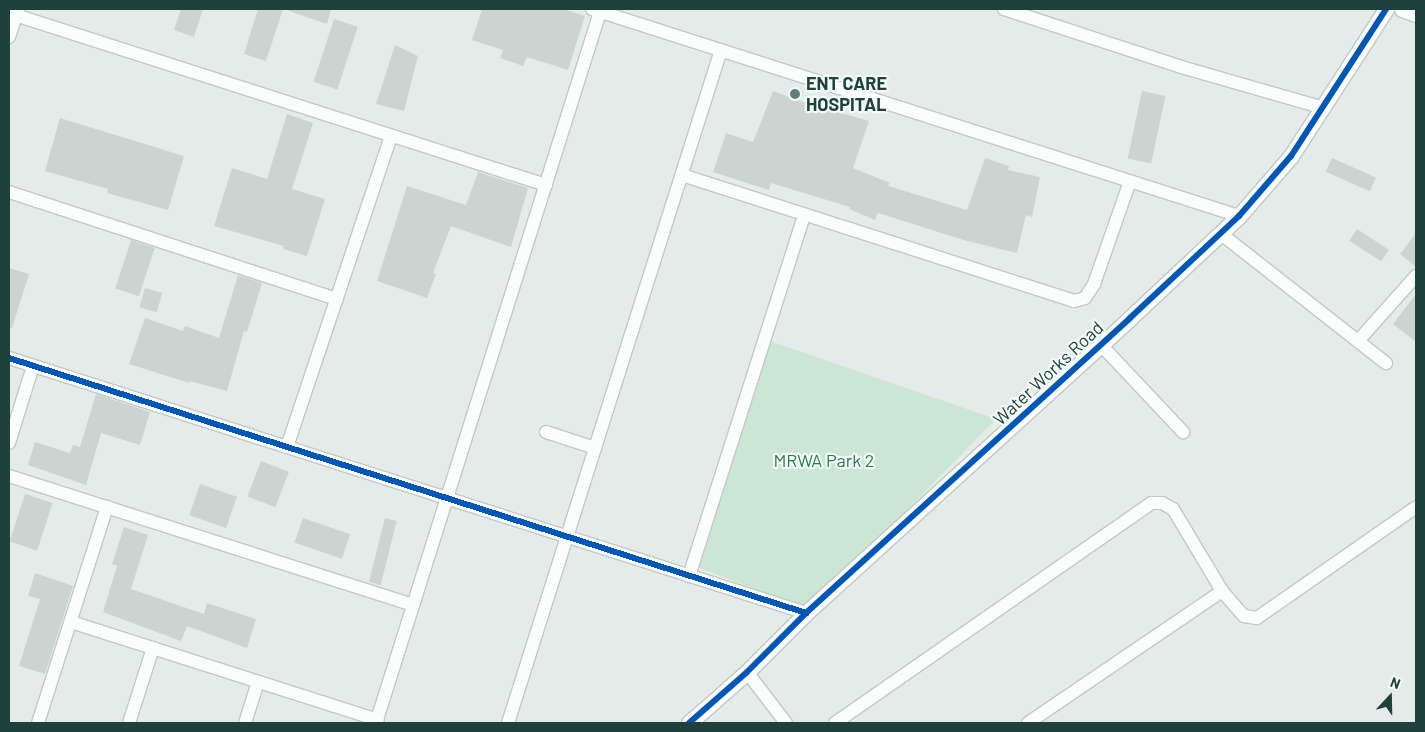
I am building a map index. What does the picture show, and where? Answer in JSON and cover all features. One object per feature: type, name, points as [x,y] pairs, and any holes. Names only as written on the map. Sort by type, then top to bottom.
[{"type":"street","points":[[1004,9],[1181,67],[1324,108]]},
{"type":"street","name":"Water Works Road","points":[[689,723],[747,672],[806,613],[1102,345],[1239,216],[1290,156],[1324,108],[1386,9]]},
{"type":"street","points":[[1402,9],[1416,14]]},
{"type":"street","points":[[71,622],[377,722],[546,185],[598,10],[1239,216]]},
{"type":"street","points":[[9,37],[14,13],[546,185]]},
{"type":"street","points":[[508,723],[721,50]]},
{"type":"street","points":[[287,447],[391,136]]},
{"type":"street","points":[[682,175],[1074,302],[1086,298],[1094,284],[1130,181]]},
{"type":"street","points":[[9,192],[337,299]]},
{"type":"street","points":[[689,576],[804,215]]},
{"type":"street","points":[[1220,233],[1386,362]]},
{"type":"street","points":[[1358,341],[1416,276]]},
{"type":"street","points":[[1102,345],[1183,432]]},
{"type":"street","points":[[9,358],[806,613]]},
{"type":"street","points":[[9,443],[33,366]]},
{"type":"street","points":[[546,432],[595,448]]},
{"type":"street","points":[[9,476],[413,605]]},
{"type":"street","points":[[835,723],[1151,503],[1162,503],[1173,509],[1222,592],[1244,616],[1257,618],[1416,507]]},
{"type":"street","points":[[38,723],[107,507]]},
{"type":"street","points":[[1028,723],[1222,592]]},
{"type":"street","points":[[130,723],[154,648]]},
{"type":"street","points":[[747,672],[786,723]]},
{"type":"street","points":[[245,723],[258,682]]},
{"type":"green space","name":"MRWA Park 2","points":[[764,339],[996,419],[809,610],[692,565]]},
{"type":"building","points":[[181,9],[203,9],[194,37],[174,30]]},
{"type":"building","points":[[258,9],[283,9],[266,61],[244,54]]},
{"type":"building","points":[[289,9],[331,9],[327,24],[289,11]]},
{"type":"building","points":[[482,9],[563,9],[585,16],[568,70],[527,57],[523,66],[500,58],[503,50],[472,40]]},
{"type":"building","points":[[334,19],[358,27],[337,89],[314,82]]},
{"type":"building","points":[[395,45],[418,56],[404,111],[376,104]]},
{"type":"building","points":[[773,91],[806,103],[869,121],[853,168],[890,183],[888,186],[967,210],[985,158],[1009,166],[1008,170],[1040,177],[1032,217],[1026,215],[1017,253],[967,241],[878,213],[875,220],[849,209],[850,207],[771,183],[769,190],[713,172],[726,133],[753,142]]},
{"type":"building","points":[[1142,91],[1165,96],[1151,163],[1128,158]]},
{"type":"building","points":[[287,114],[313,123],[292,189],[325,199],[307,256],[283,249],[284,246],[214,226],[232,168],[267,179]]},
{"type":"building","points":[[60,118],[184,156],[168,210],[107,193],[108,189],[45,171]]},
{"type":"building","points":[[1332,158],[1376,178],[1370,191],[1326,172]]},
{"type":"building","points":[[478,172],[528,188],[511,247],[451,226],[433,273],[436,274],[427,298],[377,281],[407,186],[466,205]]},
{"type":"building","points":[[1357,229],[1389,250],[1381,261],[1349,241]]},
{"type":"building","points":[[1416,233],[1416,267],[1400,254]]},
{"type":"building","points":[[131,240],[155,248],[139,296],[115,289]]},
{"type":"building","points":[[9,268],[29,274],[12,328],[9,328]]},
{"type":"building","points":[[238,275],[262,283],[247,332],[244,331],[227,391],[190,381],[189,383],[129,364],[145,318],[183,331],[185,326],[219,338]]},
{"type":"building","points":[[145,288],[162,293],[157,312],[139,307]]},
{"type":"building","points":[[1416,294],[1416,342],[1393,324]]},
{"type":"building","points":[[96,394],[150,412],[140,445],[101,433],[86,485],[28,465],[35,442],[70,453],[73,445],[80,447]]},
{"type":"building","points":[[261,461],[289,472],[275,507],[247,496]]},
{"type":"building","points":[[200,484],[237,497],[226,528],[189,515]]},
{"type":"building","points":[[25,494],[53,503],[37,551],[10,542]]},
{"type":"building","points":[[303,518],[350,534],[342,559],[295,543]]},
{"type":"building","points":[[385,518],[397,521],[381,585],[369,582]]},
{"type":"building","points":[[124,527],[148,535],[131,589],[204,614],[207,603],[256,619],[247,648],[187,626],[181,641],[103,612],[117,566],[112,564]]},
{"type":"building","points":[[35,573],[73,586],[45,674],[19,666],[40,599],[28,596]]},
{"type":"cycle path","points":[[689,723],[747,672],[806,613],[1130,318],[1239,216],[1291,156],[1386,9]]},
{"type":"cycle path","points":[[9,358],[806,613]]},
{"type":"place","name":"ENT CARE HOSPITAL","points":[[795,94]]}]
